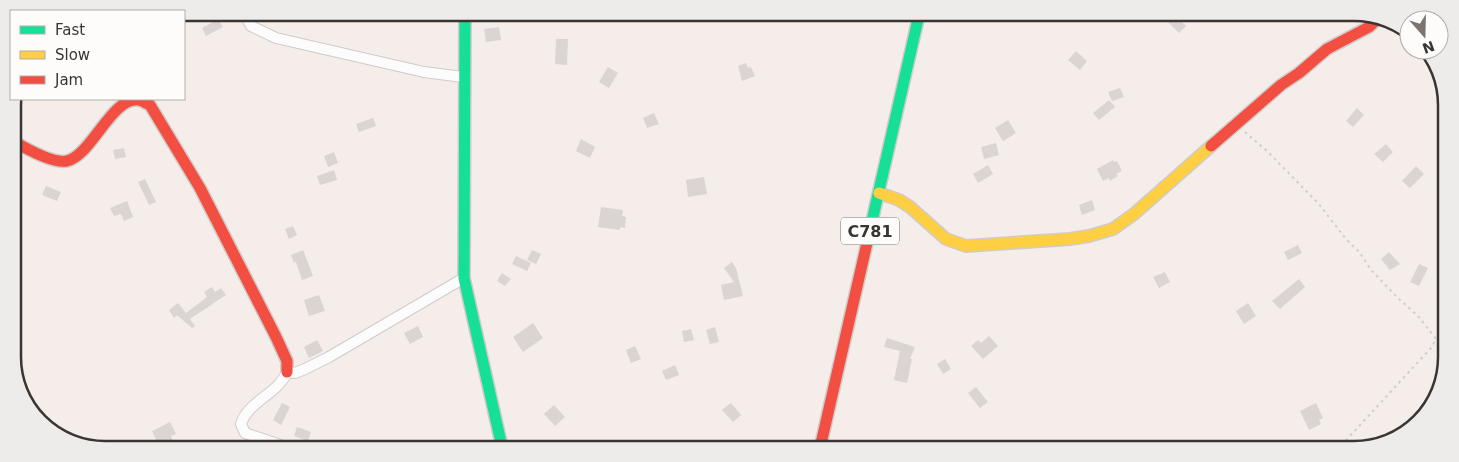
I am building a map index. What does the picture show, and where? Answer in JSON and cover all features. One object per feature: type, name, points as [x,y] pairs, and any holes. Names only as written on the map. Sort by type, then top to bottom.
[{"type":"street","points":[[248,21],[250,26],[276,38],[424,72],[463,77]]},
{"type":"street","points":[[465,21],[463,77],[464,278],[501,441]]},
{"type":"street","name":"C781","points":[[822,441],[918,21]]},
{"type":"street","points":[[879,193],[899,200],[910,207],[946,239],[966,246],[1070,239],[1108,231],[1123,222],[1281,85],[1335,44],[1369,27],[1372,23]]},
{"type":"street","points":[[21,145],[60,161],[69,161],[79,153],[122,106],[136,100]]},
{"type":"street","points":[[145,101],[154,111],[200,188],[287,362],[288,372],[281,382],[244,416],[240,424],[244,433],[268,441]]},
{"type":"street","points":[[288,372],[305,369],[330,357],[464,278]]},
{"type":"path","points":[[1236,126],[1289,172],[1360,253],[1371,270],[1418,316],[1436,339],[1431,348],[1345,441]]},
{"type":"building","points":[[214,21],[219,21],[223,27],[206,36],[202,28]]},
{"type":"building","points":[[1167,21],[1181,21],[1186,26],[1179,33]]},
{"type":"building","points":[[499,27],[501,40],[486,42],[484,29]]},
{"type":"building","points":[[556,39],[568,39],[567,65],[555,64]]},
{"type":"building","points":[[1076,51],[1087,61],[1080,70],[1068,60]]},
{"type":"building","points":[[746,63],[748,68],[751,67],[755,76],[742,81],[738,66]]},
{"type":"building","points":[[608,67],[618,73],[609,88],[599,82]]},
{"type":"building","points":[[1120,88],[1124,97],[1112,101],[1108,92]]},
{"type":"building","points":[[1109,100],[1115,107],[1099,120],[1093,113]]},
{"type":"building","points":[[1357,108],[1364,115],[1353,127],[1346,121]]},
{"type":"building","points":[[654,113],[659,124],[647,128],[643,118]]},
{"type":"building","points":[[373,118],[376,126],[359,132],[356,124]]},
{"type":"building","points":[[1008,120],[1016,133],[1003,141],[995,128]]},
{"type":"building","points":[[581,139],[595,147],[590,158],[576,151]]},
{"type":"building","points":[[996,143],[999,155],[984,159],[981,147]]},
{"type":"building","points":[[1386,144],[1393,152],[1383,162],[1374,154]]},
{"type":"building","points":[[124,148],[126,157],[115,159],[113,150]]},
{"type":"building","points":[[334,152],[338,163],[328,167],[324,156]]},
{"type":"building","points":[[1113,160],[1114,162],[1117,161],[1122,171],[1116,174],[1118,176],[1110,181],[1109,178],[1103,181],[1097,169]]},
{"type":"building","points":[[988,165],[993,174],[978,183],[973,174]]},
{"type":"building","points":[[1416,166],[1424,174],[1410,188],[1402,181]]},
{"type":"building","points":[[334,170],[337,180],[320,185],[317,176]]},
{"type":"building","points":[[704,177],[707,194],[688,197],[686,180]]},
{"type":"building","points":[[145,179],[156,202],[149,205],[138,182]]},
{"type":"building","points":[[46,186],[61,192],[57,201],[42,195]]},
{"type":"building","points":[[1092,200],[1095,210],[1082,215],[1079,205]]},
{"type":"building","points":[[127,201],[133,217],[124,221],[121,214],[114,216],[110,208]]},
{"type":"building","points":[[601,207],[623,210],[622,216],[626,217],[625,228],[620,227],[620,230],[598,227]]},
{"type":"building","points":[[293,226],[297,235],[289,239],[285,229]]},
{"type":"building","points":[[1298,245],[1302,253],[1288,260],[1284,252]]},
{"type":"building","points":[[303,250],[313,276],[302,280],[296,262],[294,263],[291,255]]},
{"type":"building","points":[[532,250],[541,254],[536,264],[527,260]]},
{"type":"building","points":[[1389,252],[1400,264],[1390,270],[1381,259]]},
{"type":"building","points":[[516,256],[531,263],[527,271],[512,264]]},
{"type":"building","points":[[732,262],[736,268],[743,296],[724,300],[721,285],[734,282],[724,268]]},
{"type":"building","points":[[1419,264],[1428,268],[1419,286],[1410,282]]},
{"type":"building","points":[[1165,272],[1170,282],[1159,288],[1153,277]]},
{"type":"building","points":[[502,273],[511,279],[505,286],[497,281]]},
{"type":"building","points":[[1299,279],[1305,287],[1280,309],[1272,301]]},
{"type":"building","points":[[212,287],[215,292],[221,288],[226,295],[190,319],[195,326],[192,328],[177,315],[174,318],[169,310],[178,303],[186,313],[207,297],[204,292]]},
{"type":"building","points":[[319,295],[325,311],[309,316],[304,300]]},
{"type":"building","points":[[1248,303],[1256,316],[1244,324],[1236,311]]},
{"type":"building","points":[[533,323],[543,338],[523,352],[513,337]]},
{"type":"building","points":[[418,326],[423,337],[410,344],[404,333]]},
{"type":"building","points":[[715,327],[719,342],[710,344],[706,330]]},
{"type":"building","points":[[691,329],[694,340],[684,342],[682,331]]},
{"type":"building","points":[[989,336],[998,346],[983,359],[971,346],[978,340],[981,343]]},
{"type":"building","points":[[887,338],[915,347],[910,359],[912,359],[907,383],[894,380],[900,351],[884,347]]},
{"type":"building","points":[[317,340],[323,351],[309,358],[304,347]]},
{"type":"building","points":[[635,346],[641,359],[631,363],[626,350]]},
{"type":"building","points":[[945,359],[951,369],[943,374],[937,364]]},
{"type":"building","points":[[675,365],[679,375],[666,380],[662,371]]},
{"type":"building","points":[[976,387],[988,402],[980,408],[968,393]]},
{"type":"building","points":[[282,403],[290,407],[281,425],[273,420]]},
{"type":"building","points":[[731,403],[741,415],[733,422],[722,410]]},
{"type":"building","points":[[1316,403],[1323,418],[1319,420],[1321,424],[1309,430],[1300,411]]},
{"type":"building","points":[[554,405],[565,417],[555,426],[544,414]]},
{"type":"building","points":[[170,422],[176,434],[171,436],[173,441],[157,441],[152,431]]},
{"type":"building","points":[[297,427],[311,432],[308,441],[294,436]]},
{"type":"traffic: fast","points":[[465,21],[464,278],[501,441]]},
{"type":"traffic: fast","points":[[867,243],[918,21]]},
{"type":"traffic: slow","points":[[879,193],[899,200],[910,207],[946,239],[966,246],[1070,239],[1113,229],[1134,214],[1211,146]]},
{"type":"traffic: jam","points":[[1211,146],[1281,85],[1299,73],[1327,49],[1373,23]]},
{"type":"traffic: jam","points":[[21,145],[47,158],[67,161],[85,148],[120,107],[129,101],[139,100]]},
{"type":"traffic: jam","points":[[139,100],[150,105],[200,188],[276,337],[287,361],[287,372]]},
{"type":"traffic: jam","points":[[822,441],[867,243]]}]
